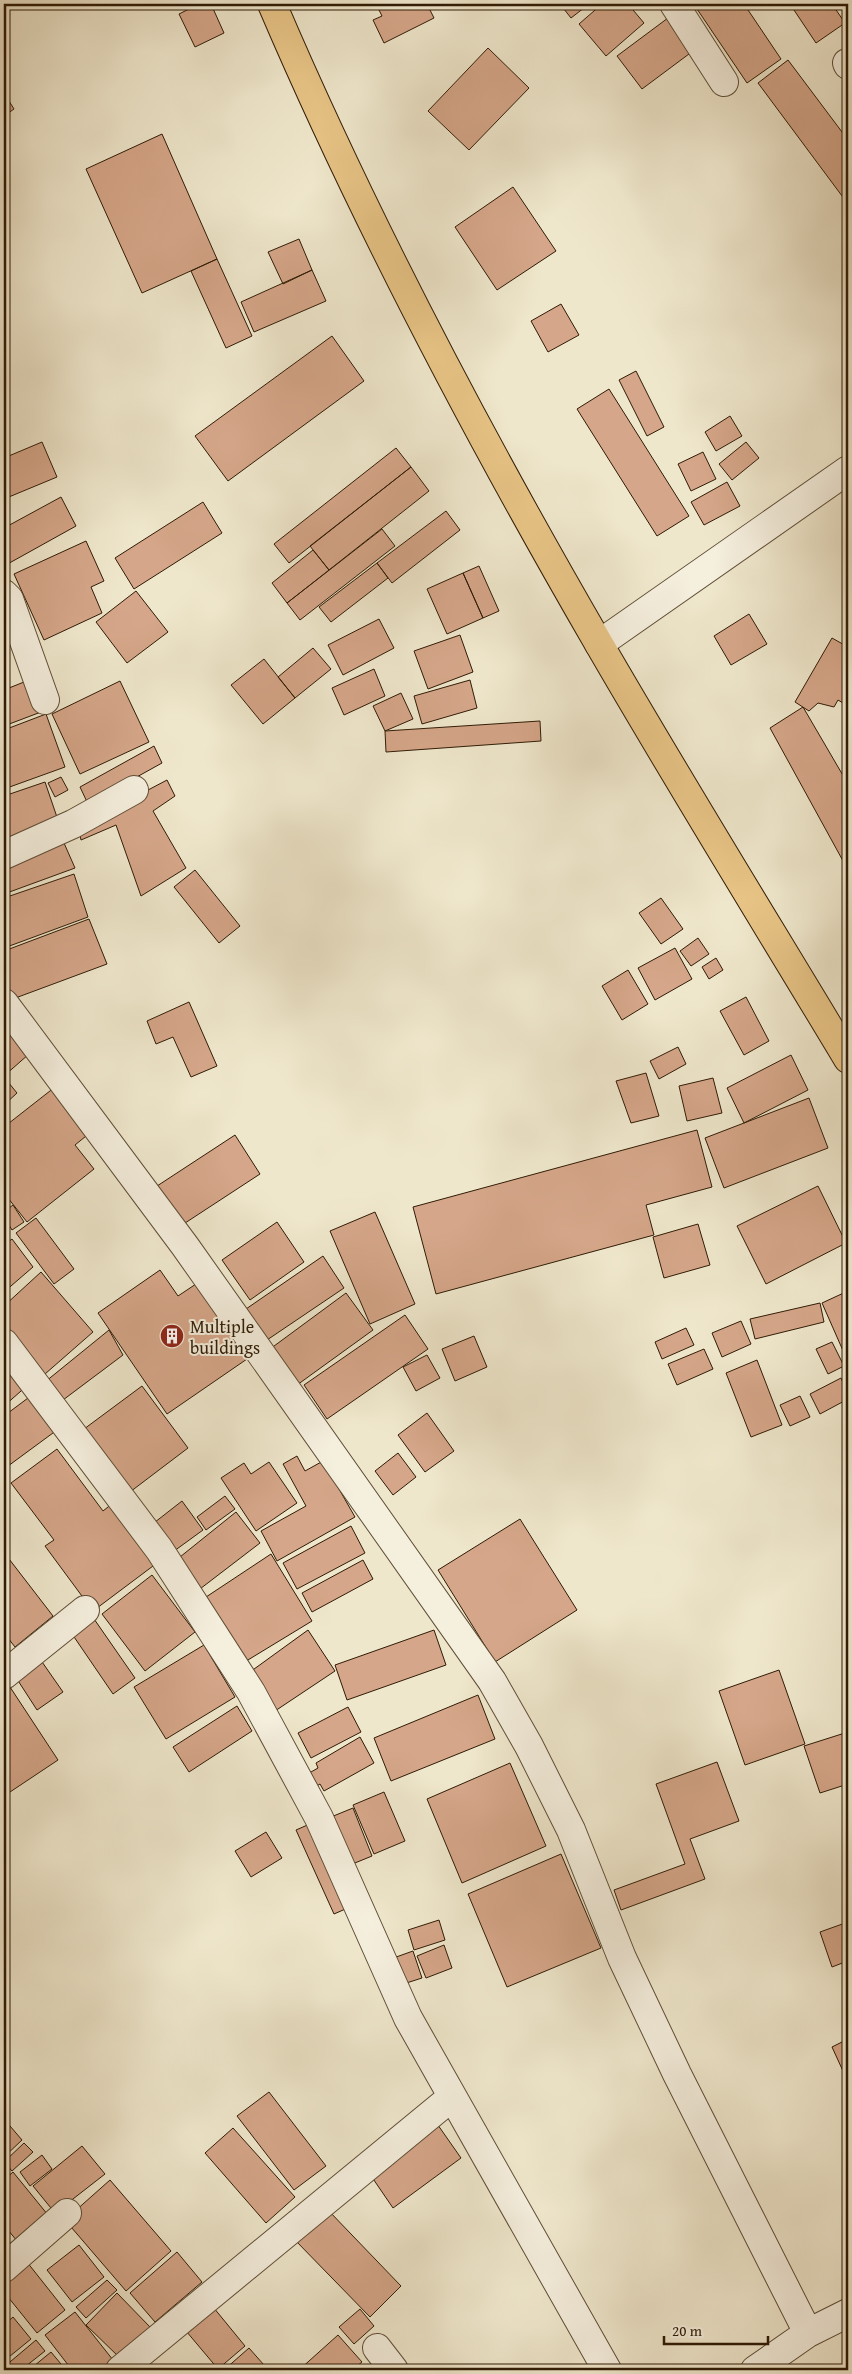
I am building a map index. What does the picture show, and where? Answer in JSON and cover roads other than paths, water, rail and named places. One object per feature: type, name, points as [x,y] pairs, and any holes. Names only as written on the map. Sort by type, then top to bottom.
[{"type":"highway","points":[[278,6],[345,166],[401,282],[466,406],[599,644],[848,1059]]},
{"type":"street","points":[[680,6],[724,82]]},
{"type":"street","points":[[599,644],[848,470]]},
{"type":"street","points":[[4,594],[9,599],[45,700]]},
{"type":"street","points":[[4,855],[73,824],[134,790]]},
{"type":"street","points":[[4,1003],[185,1246],[492,1681],[529,1746],[571,1830],[622,1958],[660,2038],[808,2333]]},
{"type":"street","points":[[4,1343],[79,1446],[159,1549],[251,1692],[319,1818],[408,2018],[607,2370]]},
{"type":"street","points":[[4,1675],[85,1610]]},
{"type":"street","points":[[120,2370],[452,2096]]},
{"type":"street","points":[[6,2261],[67,2213]]},
{"type":"street","points":[[755,2370],[808,2333],[848,2313]]},
{"type":"street","points":[[377,2348],[394,2370]]},
{"type":"place","name":"Multiple buildings","points":[[172,1336]]}]
